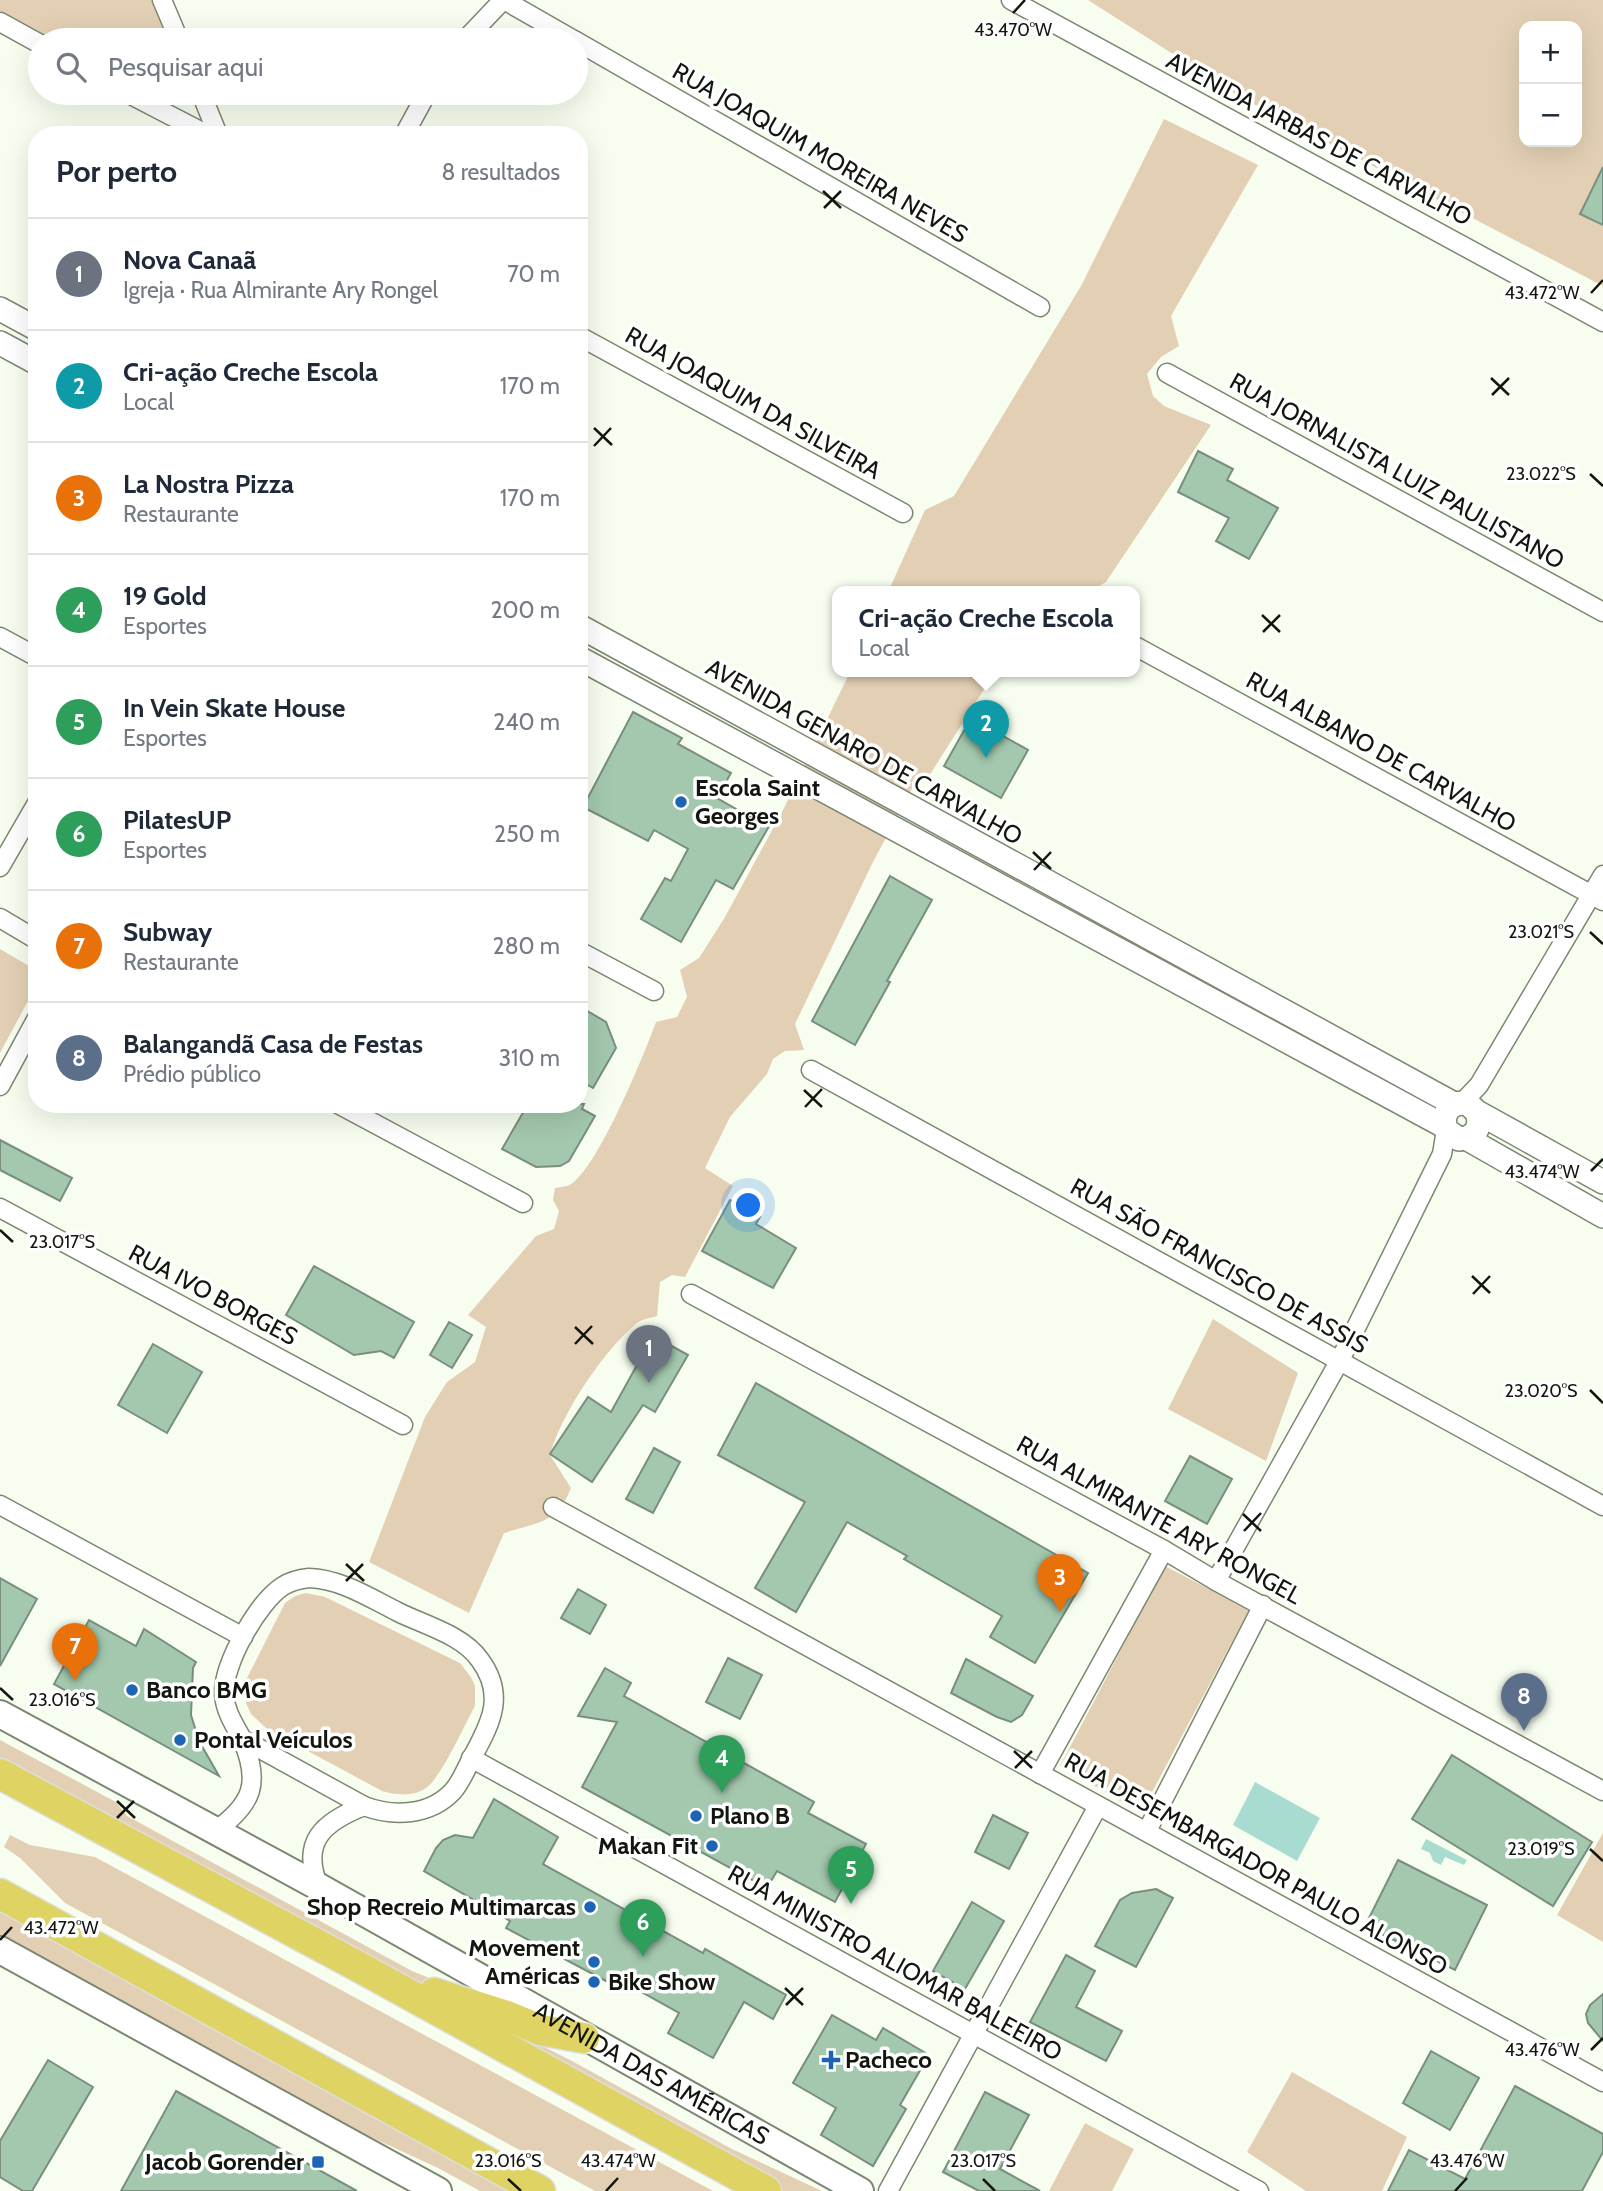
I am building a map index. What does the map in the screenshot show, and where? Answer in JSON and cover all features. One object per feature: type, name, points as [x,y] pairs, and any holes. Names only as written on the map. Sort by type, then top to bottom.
[{"type":"highway","name":"AVENIDA DAS AMÉRICAS","points":[[0,1774],[361,1968],[766,2191]]},
{"type":"highway","points":[[0,1894],[540,2191]]},
{"type":"highway","points":[[361,1968],[394,1973],[440,1995],[541,2030],[584,2038]]},
{"type":"main road","name":"AVENIDA DAS AMÉRICAS","points":[[0,1714],[319,1888],[860,2191]]},
{"type":"main road","points":[[0,1951],[438,2191]]},
{"type":"street","points":[[162,0],[174,28]]},
{"type":"street","points":[[477,28],[504,0]]},
{"type":"street","name":"RUA JOAQUIM MOREIRA NEVES","points":[[504,0],[552,28]]},
{"type":"street","name":"AVENIDA JARBAS DE CARVALHO","points":[[1011,0],[1603,322]]},
{"type":"street","points":[[0,22],[28,37]]},
{"type":"street","name":"RUA JOAQUIM MOREIRA NEVES","points":[[588,48],[1040,307]]},
{"type":"street","points":[[153,105],[192,126]]},
{"type":"street","points":[[206,105],[214,126]]},
{"type":"street","points":[[409,126],[420,105]]},
{"type":"street","points":[[0,309],[28,324]]},
{"type":"street","name":"RUA JOAQUIM DA SILVEIRA","points":[[588,341],[903,513]]},
{"type":"street","points":[[0,343],[28,358]]},
{"type":"street","name":"RUA JORNALISTA LUIZ PAULISTANO","points":[[1167,373],[1603,612]]},
{"type":"street","name":"AVENIDA GENARO DE CARVALHO","points":[[588,631],[1603,1182]]},
{"type":"street","points":[[0,637],[28,652]]},
{"type":"street","name":"RUA ALBANO DE CARVALHO","points":[[1140,649],[1598,898]]},
{"type":"street","points":[[588,663],[1451,1137],[1603,1216]]},
{"type":"street","points":[[803,779],[809,779],[817,769],[817,759],[813,754]]},
{"type":"street","points":[[898,831],[894,827],[893,818],[900,809],[911,807]]},
{"type":"street","points":[[0,867],[28,819]]},
{"type":"street","points":[[1467,1107],[1598,898],[1603,875]]},
{"type":"street","points":[[0,918],[28,935]]},
{"type":"street","points":[[588,956],[654,991]]},
{"type":"street","points":[[0,1086],[28,1035]]},
{"type":"street","name":"RUA SÃO FRANCISCO DE ASSIS","points":[[811,1070],[1603,1506]]},
{"type":"street","points":[[1216,1581],[1340,1360],[1451,1137],[1444,1117],[1447,1110],[1467,1107]]},
{"type":"street","points":[[1451,1137],[1473,1135],[1478,1128],[1479,1120],[1467,1107]]},
{"type":"street","points":[[355,1113],[523,1203]]},
{"type":"street","name":"RUA IVO BORGES","points":[[0,1208],[403,1425]]},
{"type":"street","name":"RUA ALMIRANTE ARY RONGEL","points":[[691,1294],[1603,1791]]},
{"type":"street","points":[[0,1505],[243,1637]]},
{"type":"street","name":"RUA DESEMBARGADOR PAULO ALONSO","points":[[553,1507],[1603,2082]]},
{"type":"street","points":[[1040,1774],[1164,1550]]},
{"type":"street","points":[[214,1832],[231,1819],[249,1794],[253,1778],[251,1759],[226,1707],[225,1676],[243,1637],[274,1593],[295,1580],[309,1578],[335,1582],[464,1644],[481,1661],[488,1673],[494,1694],[490,1725],[454,1789],[431,1806],[419,1811],[394,1814],[364,1806],[242,1739]]},
{"type":"street","points":[[1147,1831],[1263,1605]]},
{"type":"street","name":"RUA MINISTRO ALIOMAR BALEEIRO","points":[[471,1758],[1259,2191]]},
{"type":"street","points":[[319,1888],[310,1859],[319,1835],[342,1814],[364,1806]]},
{"type":"street","points":[[888,2191],[1098,1806]]},
{"type":"shaded area","points":[[0,0],[152,0],[163,28],[31,28],[0,11]]},
{"type":"shaded area","points":[[1088,0],[1603,0],[1603,286],[1242,98]]},
{"type":"shaded area","points":[[1164,119],[1258,165],[1171,316],[1179,346],[1161,357],[1147,374],[1153,396],[1164,406],[1211,425],[1106,582],[1099,586],[891,586],[925,510],[954,496],[1081,286]]},
{"type":"shaded area","points":[[848,677],[992,677],[929,776],[915,783],[872,864],[795,1024],[804,1050],[785,1051],[773,1059],[767,1074],[730,1117],[705,1168],[733,1186],[685,1277],[672,1275],[660,1282],[657,1316],[637,1323],[611,1349],[585,1384],[564,1421],[550,1455],[571,1488],[565,1500],[553,1515],[545,1520],[504,1533],[469,1613],[369,1562],[425,1417],[447,1382],[475,1362],[486,1327],[468,1315],[536,1236],[554,1229],[559,1211],[553,1200],[555,1188],[571,1184],[582,1174],[594,1156],[619,1109],[656,1022],[677,1017],[687,997],[680,970],[699,958],[725,917],[783,810]]},
{"type":"shaded area","points":[[0,949],[28,965],[28,1001],[0,1053]]},
{"type":"shaded area","points":[[1213,1319],[1298,1373],[1266,1461],[1168,1409]]},
{"type":"shaded area","points":[[1165,1566],[1249,1610],[1141,1813],[1060,1766]]},
{"type":"shaded area","points":[[306,1593],[325,1597],[460,1663],[471,1677],[475,1686],[475,1706],[439,1773],[421,1791],[404,1794],[382,1791],[267,1729],[251,1714],[246,1703],[245,1682],[285,1603]]},
{"type":"shaded area","points":[[0,1740],[116,1802],[127,1816],[412,1971],[479,1998],[415,1983],[219,1875],[79,1811],[0,1768]]},
{"type":"shaded area","points":[[1603,1833],[1603,1942],[1557,1915]]},
{"type":"shaded area","points":[[10,1835],[30,1845],[95,1857],[713,2191],[595,2191],[65,1903],[20,1858],[4,1847]]},
{"type":"shaded area","points":[[0,1910],[518,2191],[480,2191],[438,2168],[299,2104],[0,1941]]},
{"type":"shaded area","points":[[458,2016],[507,2028],[730,2148],[822,2191],[779,2191]]},
{"type":"shaded area","points":[[1292,2072],[1407,2137],[1382,2191],[1306,2191],[1247,2152]]},
{"type":"shaded area","points":[[1085,2123],[1134,2149],[1112,2191],[1049,2191]]},
{"type":"water","points":[[1255,1782],[1320,1818],[1297,1861],[1233,1825]]},
{"type":"water","points":[[1426,1839],[1467,1860],[1464,1865],[1445,1857],[1441,1865],[1433,1861],[1430,1853],[1421,1849]]},
{"type":"building","points":[[1603,167],[1603,225],[1580,214]]},
{"type":"building","points":[[1198,451],[1233,469],[1227,480],[1278,508],[1249,559],[1216,541],[1229,518],[1178,492]]},
{"type":"building","name":"Escola Saint Georges","points":[[633,712],[682,738],[678,744],[731,773],[717,798],[752,818],[756,811],[772,821],[733,889],[716,880],[681,942],[641,919],[665,878],[671,881],[688,849],[654,830],[648,841],[588,810],[588,798]]},
{"type":"building","points":[[971,718],[1028,750],[1001,798],[944,766]]},
{"type":"building","points":[[890,876],[932,900],[855,1045],[812,1021]]},
{"type":"building","points":[[588,1011],[606,1022],[616,1048],[593,1088],[588,1085]]},
{"type":"building","points":[[588,1112],[595,1116],[569,1161],[560,1166],[536,1167],[502,1149],[523,1113]]},
{"type":"building","points":[[0,1140],[72,1178],[60,1201],[0,1170]]},
{"type":"building","points":[[730,1200],[760,1217],[756,1224],[796,1248],[773,1288],[702,1251]]},
{"type":"building","points":[[314,1266],[414,1322],[394,1358],[381,1351],[354,1355],[286,1315]]},
{"type":"building","points":[[449,1322],[472,1335],[452,1368],[430,1355]]},
{"type":"building","points":[[153,1344],[202,1372],[167,1433],[118,1405]]},
{"type":"building","points":[[668,1344],[688,1355],[655,1412],[643,1405],[592,1482],[550,1454],[588,1397],[611,1412],[637,1365],[652,1373]]},
{"type":"building","points":[[756,1383],[1088,1573],[1035,1663],[990,1637],[1002,1616],[847,1522],[796,1612],[755,1588],[805,1502],[718,1455]]},
{"type":"building","points":[[654,1448],[680,1462],[653,1513],[626,1499]]},
{"type":"building","points":[[1190,1456],[1232,1479],[1207,1524],[1165,1501]]},
{"type":"building","points":[[0,1578],[37,1599],[0,1666]]},
{"type":"building","points":[[578,1589],[606,1605],[590,1634],[561,1618]]},
{"type":"building","points":[[89,1620],[136,1646],[144,1629],[196,1662],[193,1668],[191,1715],[199,1741],[219,1776],[54,1684]]},
{"type":"building","points":[[728,1658],[762,1675],[740,1719],[706,1702]]},
{"type":"building","points":[[966,1659],[1033,1696],[1022,1715],[1011,1722],[951,1693]]},
{"type":"building","points":[[605,1668],[631,1683],[624,1696],[814,1802],[808,1813],[866,1844],[835,1902],[777,1871],[767,1888],[582,1787],[617,1722],[578,1716]]},
{"type":"building","points":[[1452,1755],[1592,1842],[1553,1906],[1412,1819]]},
{"type":"building","points":[[494,1799],[558,1837],[543,1864],[703,1953],[705,1949],[786,1995],[773,2019],[744,2002],[713,2058],[668,2033],[679,2013],[609,1974],[606,1981],[506,1928],[510,1921],[424,1871],[443,1840],[455,1835],[473,1838]]},
{"type":"building","points":[[993,1815],[1028,1833],[1009,1869],[975,1852]]},
{"type":"building","points":[[1398,1860],[1487,1905],[1455,1970],[1365,1926]]},
{"type":"building","points":[[1156,1889],[1173,1898],[1136,1967],[1095,1946],[1120,1900],[1132,1893]]},
{"type":"building","points":[[972,1902],[1004,1921],[965,1989],[933,1971]]},
{"type":"building","points":[[1066,1955],[1095,1971],[1076,2007],[1122,2031],[1106,2061],[1030,2022]]},
{"type":"building","points":[[1603,1994],[1603,2041],[1588,2023],[1586,2014],[1590,2005]]},
{"type":"building","points":[[832,2015],[876,2040],[883,2028],[929,2055],[900,2105],[906,2109],[873,2166],[821,2135],[836,2108],[793,2083]]},
{"type":"building","points":[[1431,2051],[1479,2078],[1450,2130],[1403,2103]]},
{"type":"building","points":[[48,2060],[93,2087],[32,2191],[23,2191],[0,2177],[0,2141]]},
{"type":"building","points":[[1515,2086],[1603,2134],[1603,2152],[1582,2191],[1388,2191],[1409,2150],[1465,2179]]},
{"type":"building","points":[[176,2091],[357,2191],[121,2191]]},
{"type":"building","points":[[985,2092],[1029,2115],[1000,2169],[1040,2191],[979,2191],[943,2172]]},
{"type":"place","name":"Cri-ação Creche Escola","points":[[986,758]]},
{"type":"place","name":"Escola Saint Georges","points":[[681,802]]},
{"type":"place","name":"Nova Canaã","points":[[649,1383]]},
{"type":"place","name":"La Nostra Pizza","points":[[1060,1612]]},
{"type":"place","name":"Subway","points":[[75,1681]]},
{"type":"place","name":"Banco BMG","points":[[132,1690]]},
{"type":"place","name":"Balangandã Casa de Festas","points":[[1524,1731]]},
{"type":"place","name":"Pontal Veículos","points":[[180,1740]]},
{"type":"place","name":"19 Gold","points":[[722,1793]]},
{"type":"place","name":"Plano B","points":[[696,1816]]},
{"type":"place","name":"Makan Fit","points":[[712,1846]]},
{"type":"place","name":"In Vein Skate House","points":[[851,1904]]},
{"type":"place","name":"Shop Recreio Multimarcas","points":[[590,1907]]},
{"type":"place","name":"PilatesUP","points":[[643,1957]]},
{"type":"place","name":"Movement Américas","points":[[594,1962]]},
{"type":"place","name":"Bike Show","points":[[594,1982]]},
{"type":"place","name":"Pacheco","points":[[831,2060]]},
{"type":"place","name":"Jacob Gorender","points":[[318,2162]]}]
